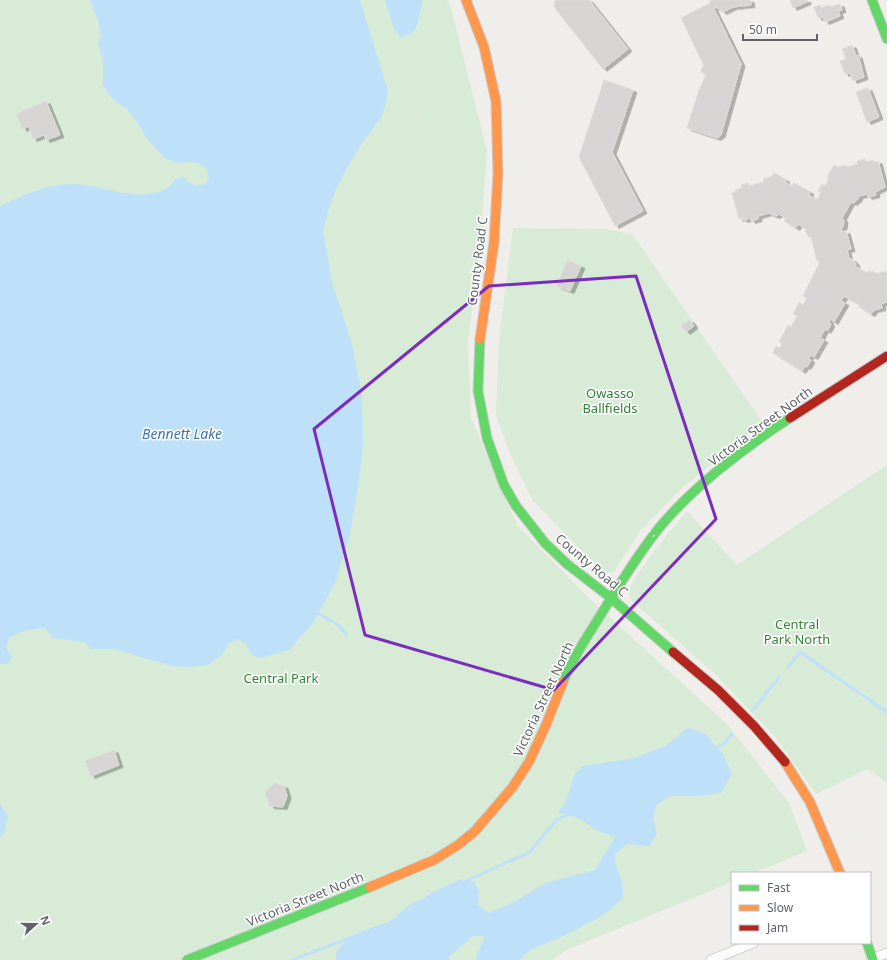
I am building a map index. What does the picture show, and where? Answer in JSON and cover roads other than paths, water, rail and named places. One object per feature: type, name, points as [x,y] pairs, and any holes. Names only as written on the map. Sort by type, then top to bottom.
[{"type":"main road","name":"County Road C","points":[[466,0],[480,37],[495,98],[498,204],[480,339],[478,367],[478,391],[487,438],[495,463],[516,506],[545,543],[566,564],[611,598],[718,690],[782,756],[810,802],[840,872]]},
{"type":"main road","points":[[872,0],[887,38]]},
{"type":"main road","name":"Victoria Street North","points":[[187,960],[408,872],[434,860],[458,845],[470,835],[512,788],[529,762],[546,725],[564,679],[578,652],[611,598],[653,536],[676,509],[693,492],[739,454],[779,425],[887,356]]},
{"type":"main road","points":[[867,944],[873,959]]},
{"type":"street","points":[[711,960],[751,944]]},
{"type":"street","points":[[873,959],[887,953]]},
{"type":"water","name":"Bennett Lake","points":[[90,0],[360,0],[387,87],[387,100],[381,118],[362,143],[337,187],[323,230],[332,282],[351,340],[362,394],[363,446],[358,488],[350,533],[336,581],[313,623],[289,650],[261,658],[252,655],[246,645],[238,639],[228,644],[222,655],[208,665],[191,667],[171,666],[115,649],[91,649],[84,642],[53,638],[45,628],[26,631],[9,638],[6,648],[12,656],[8,664],[0,664],[0,206],[41,189],[62,184],[85,185],[122,193],[149,194],[161,191],[169,187],[175,180],[184,177],[194,186],[205,184],[209,178],[207,169],[200,164],[191,162],[179,163],[166,159],[147,139],[137,122],[126,108],[113,100],[103,85],[103,58],[98,45],[101,35],[98,20]]},
{"type":"water","points":[[385,0],[422,0],[418,21],[412,33],[407,36],[400,37],[394,28]]},
{"type":"water","points":[[688,728],[704,733],[723,754],[732,774],[721,793],[700,796],[670,796],[656,806],[653,819],[657,833],[650,846],[628,844],[615,853],[615,864],[622,880],[623,898],[604,915],[566,935],[530,950],[519,960],[475,960],[485,936],[473,936],[449,957],[449,960],[336,960],[336,952],[346,941],[374,930],[402,915],[431,893],[461,879],[474,882],[479,891],[478,905],[489,913],[514,902],[545,883],[595,870],[615,837],[596,830],[578,818],[558,812],[566,801],[575,774],[583,766],[635,758],[667,745]]},
{"type":"water","points":[[0,803],[8,817],[4,834],[0,837]]},
{"type":"waterway","points":[[318,613],[338,625],[347,635]]},
{"type":"waterway","points":[[788,667],[800,652],[887,712]]},
{"type":"waterway","points":[[752,711],[779,677]]},
{"type":"waterway","points":[[714,749],[723,745],[732,734]]},
{"type":"waterway","points":[[464,882],[530,852],[556,820],[572,813]]},
{"type":"waterway","points":[[393,921],[410,906],[422,901]]},
{"type":"waterway","points":[[292,960],[386,924]]},
{"type":"railway","points":[[380,0],[402,71],[427,141],[468,245],[511,330],[588,450],[616,488],[675,561],[739,630],[808,694],[837,717],[887,752]]},
{"type":"park label","name":"Owasso Ballfields","points":[[610,400]]},
{"type":"park label","name":"Central Park North","points":[[797,632]]},
{"type":"park label","name":"Central Park","points":[[281,678]]}]
